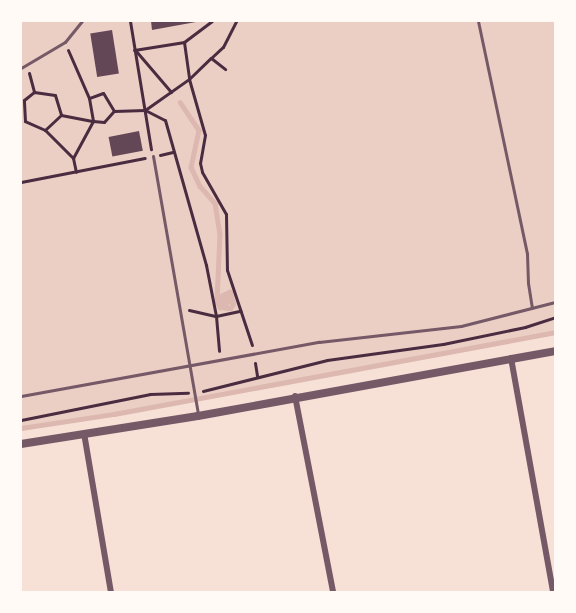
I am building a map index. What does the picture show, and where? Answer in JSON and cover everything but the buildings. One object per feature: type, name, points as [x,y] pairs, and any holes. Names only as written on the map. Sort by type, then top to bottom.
[{"type":"street","points":[[21,444],[198,416],[295,396],[555,351]]},
{"type":"street","points":[[511,358],[553,592]]},
{"type":"street","points":[[295,396],[333,592]]},
{"type":"street","points":[[84,433],[111,592]]},
{"type":"lane","points":[[21,68],[65,42],[82,21]]},
{"type":"lane","points":[[478,21],[525,242],[532,308]]},
{"type":"lane","points":[[153,156],[198,416]]},
{"type":"lane","points":[[21,396],[319,342],[461,326],[555,302]]},
{"type":"path","points":[[130,21],[153,156]]},
{"type":"path","points":[[135,50],[184,42],[212,21]]},
{"type":"path","points":[[145,110],[189,79],[211,58],[222,46],[236,21]]},
{"type":"path","points":[[65,42],[89,98],[93,121],[73,158]]},
{"type":"path","points":[[184,42],[189,79],[205,135],[200,163],[202,172],[226,214],[227,270],[255,353],[256,376]]},
{"type":"path","points":[[135,50],[171,92]]},
{"type":"path","points":[[211,58],[225,69]]},
{"type":"path","points":[[27,66],[34,92]]},
{"type":"path","points":[[61,115],[55,95],[34,92],[24,100],[23,123],[45,130],[73,158],[76,171]]},
{"type":"path","points":[[89,98],[103,93],[114,111]]},
{"type":"path","points":[[61,115],[104,122],[114,111],[145,110],[165,120],[206,265],[216,316],[219,359]]},
{"type":"path","points":[[45,130],[61,115]]},
{"type":"path","points":[[21,182],[173,152]]},
{"type":"path","points":[[180,308],[216,316],[240,311]]},
{"type":"path","points":[[21,420],[150,394],[194,393],[256,376],[338,358],[443,344],[525,327],[555,317]]},
{"type":"shaded area","points":[[21,21],[555,21],[555,333],[21,431]]},
{"type":"waterway","points":[[180,102],[199,130],[191,167],[200,186],[215,203],[220,233],[217,301],[220,307],[230,308],[233,304],[230,292],[222,296],[221,302],[225,304],[230,300],[229,296],[224,298],[226,300]]},
{"type":"waterway","points":[[21,428],[114,414],[555,332]]}]
